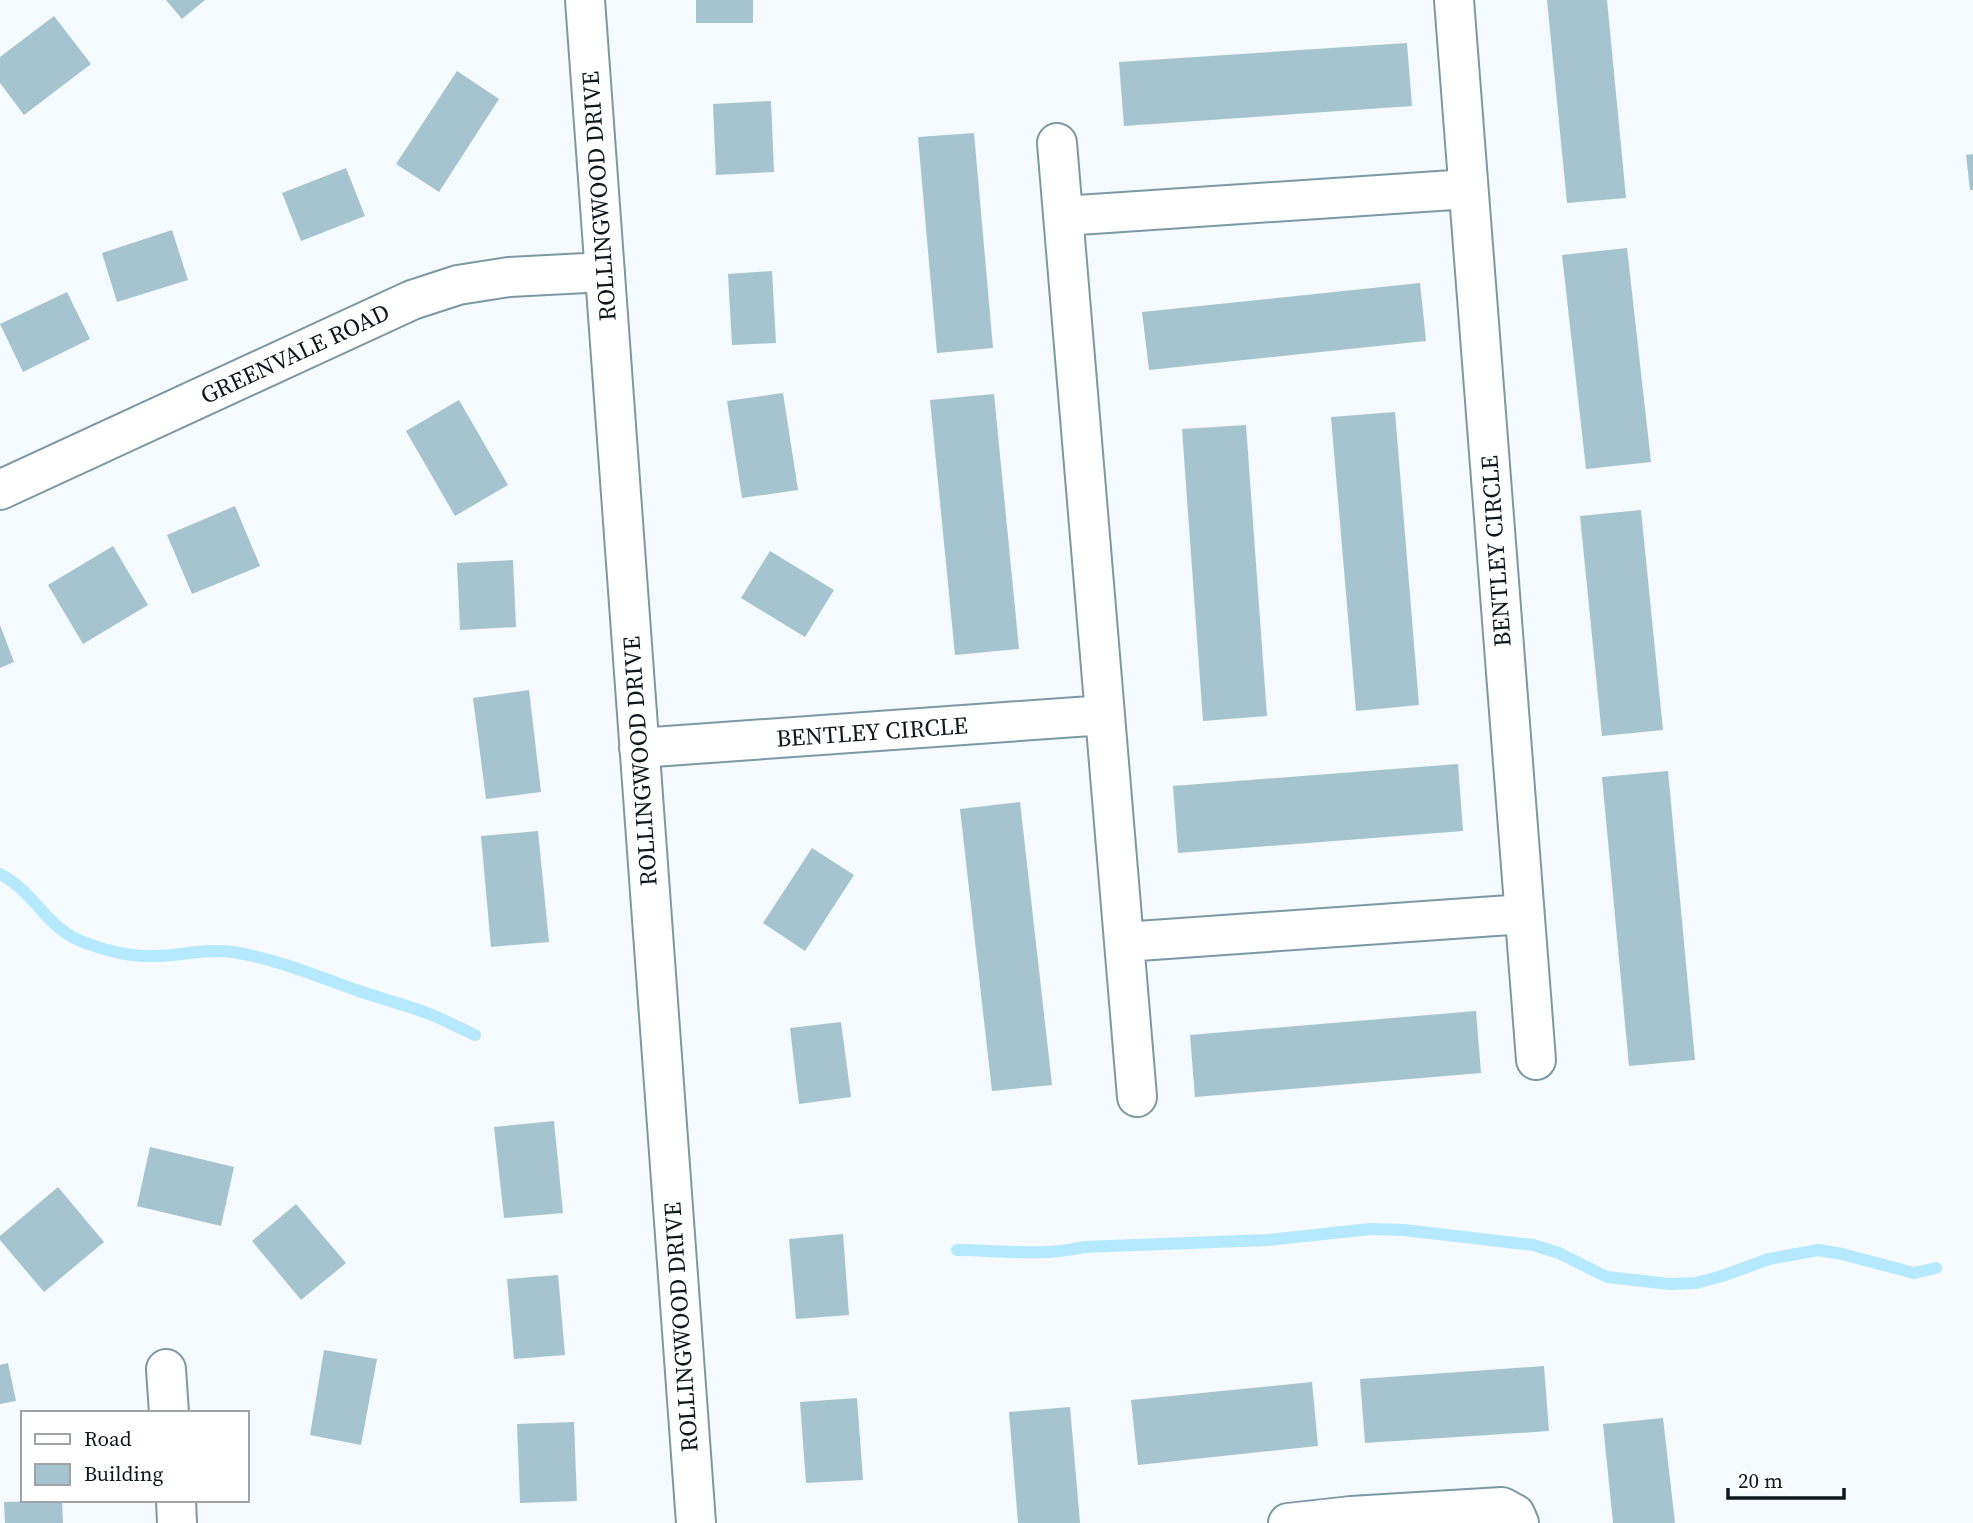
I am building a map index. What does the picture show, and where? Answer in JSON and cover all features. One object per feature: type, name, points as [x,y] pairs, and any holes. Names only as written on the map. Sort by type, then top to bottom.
[{"type":"street","name":"ROLLINGWOOD DRIVE","points":[[585,0],[696,1523]]},
{"type":"street","name":"BENTLEY CIRCLE","points":[[1454,0],[1536,1060]]},
{"type":"street","points":[[1057,143],[1137,1097]]},
{"type":"street","points":[[1063,216],[1468,189]]},
{"type":"street","name":"GREENVALE ROAD","points":[[0,490],[412,300],[458,285],[509,277],[605,272]]},
{"type":"street","name":"BENTLEY CIRCLE","points":[[639,748],[1105,715]]},
{"type":"street","points":[[1124,942],[1524,914]]},
{"type":"street","points":[[166,1369],[169,1411]]},
{"type":"street","points":[[176,1502],[177,1523]]},
{"type":"street","points":[[1288,1523],[1351,1516],[1503,1507],[1515,1514],[1519,1523]]},
{"type":"building","points":[[166,0],[205,0],[182,19]]},
{"type":"building","points":[[696,0],[753,0],[753,23],[696,23]]},
{"type":"building","points":[[1547,0],[1607,0],[1626,198],[1567,203]]},
{"type":"building","points":[[54,16],[91,64],[24,115],[0,83],[0,57]]},
{"type":"building","points":[[1407,43],[1412,106],[1124,126],[1119,62]]},
{"type":"building","points":[[457,71],[499,99],[439,192],[396,164]]},
{"type":"building","points":[[771,101],[774,172],[716,175],[713,104]]},
{"type":"building","points":[[974,133],[993,348],[937,353],[918,137]]},
{"type":"building","points":[[1973,154],[1973,190],[1970,190],[1966,155]]},
{"type":"building","points":[[346,168],[365,216],[301,241],[282,193]]},
{"type":"building","points":[[172,230],[188,280],[117,302],[102,253]]},
{"type":"building","points":[[1627,248],[1651,462],[1586,469],[1562,255]]},
{"type":"building","points":[[772,271],[776,343],[732,345],[728,274]]},
{"type":"building","points":[[1420,283],[1426,341],[1149,370],[1142,312]]},
{"type":"building","points":[[67,292],[90,339],[23,372],[0,324]]},
{"type":"building","points":[[783,393],[798,490],[742,498],[727,401]]},
{"type":"building","points":[[994,394],[1019,649],[955,655],[930,400]]},
{"type":"building","points":[[459,400],[508,485],[455,516],[406,431]]},
{"type":"building","points":[[1395,412],[1419,705],[1356,711],[1331,417]]},
{"type":"building","points":[[1246,425],[1267,716],[1203,721],[1182,429]]},
{"type":"building","points":[[235,506],[260,566],[192,594],[167,535]]},
{"type":"building","points":[[1641,510],[1663,730],[1602,736],[1580,516]]},
{"type":"building","points":[[113,546],[148,605],[83,644],[48,585]]},
{"type":"building","points":[[770,551],[834,590],[805,637],[741,598]]},
{"type":"building","points":[[513,560],[516,627],[460,630],[457,563]]},
{"type":"building","points":[[0,625],[14,662],[0,668]]},
{"type":"building","points":[[529,690],[541,792],[486,799],[473,698]]},
{"type":"building","points":[[1458,764],[1463,831],[1178,853],[1173,786]]},
{"type":"building","points":[[1668,771],[1695,1060],[1629,1066],[1602,777]]},
{"type":"building","points":[[1020,802],[1052,1085],[992,1091],[960,809]]},
{"type":"building","points":[[538,831],[549,942],[491,947],[481,836]]},
{"type":"building","points":[[812,848],[854,875],[805,951],[763,923]]},
{"type":"building","points":[[1476,1011],[1481,1073],[1195,1097],[1190,1035]]},
{"type":"building","points":[[841,1022],[851,1097],[799,1104],[790,1028]]},
{"type":"building","points":[[554,1121],[563,1213],[504,1218],[494,1127]]},
{"type":"building","points":[[150,1147],[234,1167],[221,1226],[137,1206]]},
{"type":"building","points":[[58,1187],[104,1242],[44,1292],[0,1240],[0,1236]]},
{"type":"building","points":[[296,1204],[346,1263],[301,1300],[252,1241]]},
{"type":"building","points":[[843,1234],[849,1315],[796,1319],[789,1239]]},
{"type":"building","points":[[558,1275],[565,1355],[514,1359],[507,1279]]},
{"type":"building","points":[[324,1350],[377,1359],[361,1445],[310,1435]]},
{"type":"building","points":[[8,1363],[16,1401],[0,1404],[0,1365]]},
{"type":"building","points":[[1544,1366],[1549,1431],[1365,1443],[1360,1379]]},
{"type":"building","points":[[1312,1382],[1318,1446],[1138,1465],[1131,1400]]},
{"type":"building","points":[[857,1398],[863,1480],[806,1483],[800,1402]]},
{"type":"building","points":[[1070,1407],[1080,1523],[1018,1523],[1009,1412]]},
{"type":"building","points":[[1663,1418],[1675,1523],[1613,1523],[1603,1424]]},
{"type":"building","points":[[574,1422],[577,1501],[520,1503],[517,1424]]},
{"type":"building","points":[[4,1502],[62,1502],[63,1523],[5,1523]]},
{"type":"waterway","points":[[0,874],[23,891],[61,929],[94,946],[119,953],[146,956],[213,951],[249,955],[418,1010],[475,1035]]},
{"type":"waterway","points":[[957,1250],[1052,1252],[1084,1247],[1267,1240],[1370,1229],[1404,1230],[1533,1245],[1559,1253],[1607,1277],[1670,1284],[1696,1283],[1769,1259],[1818,1250],[1914,1273],[1936,1268]]}]
